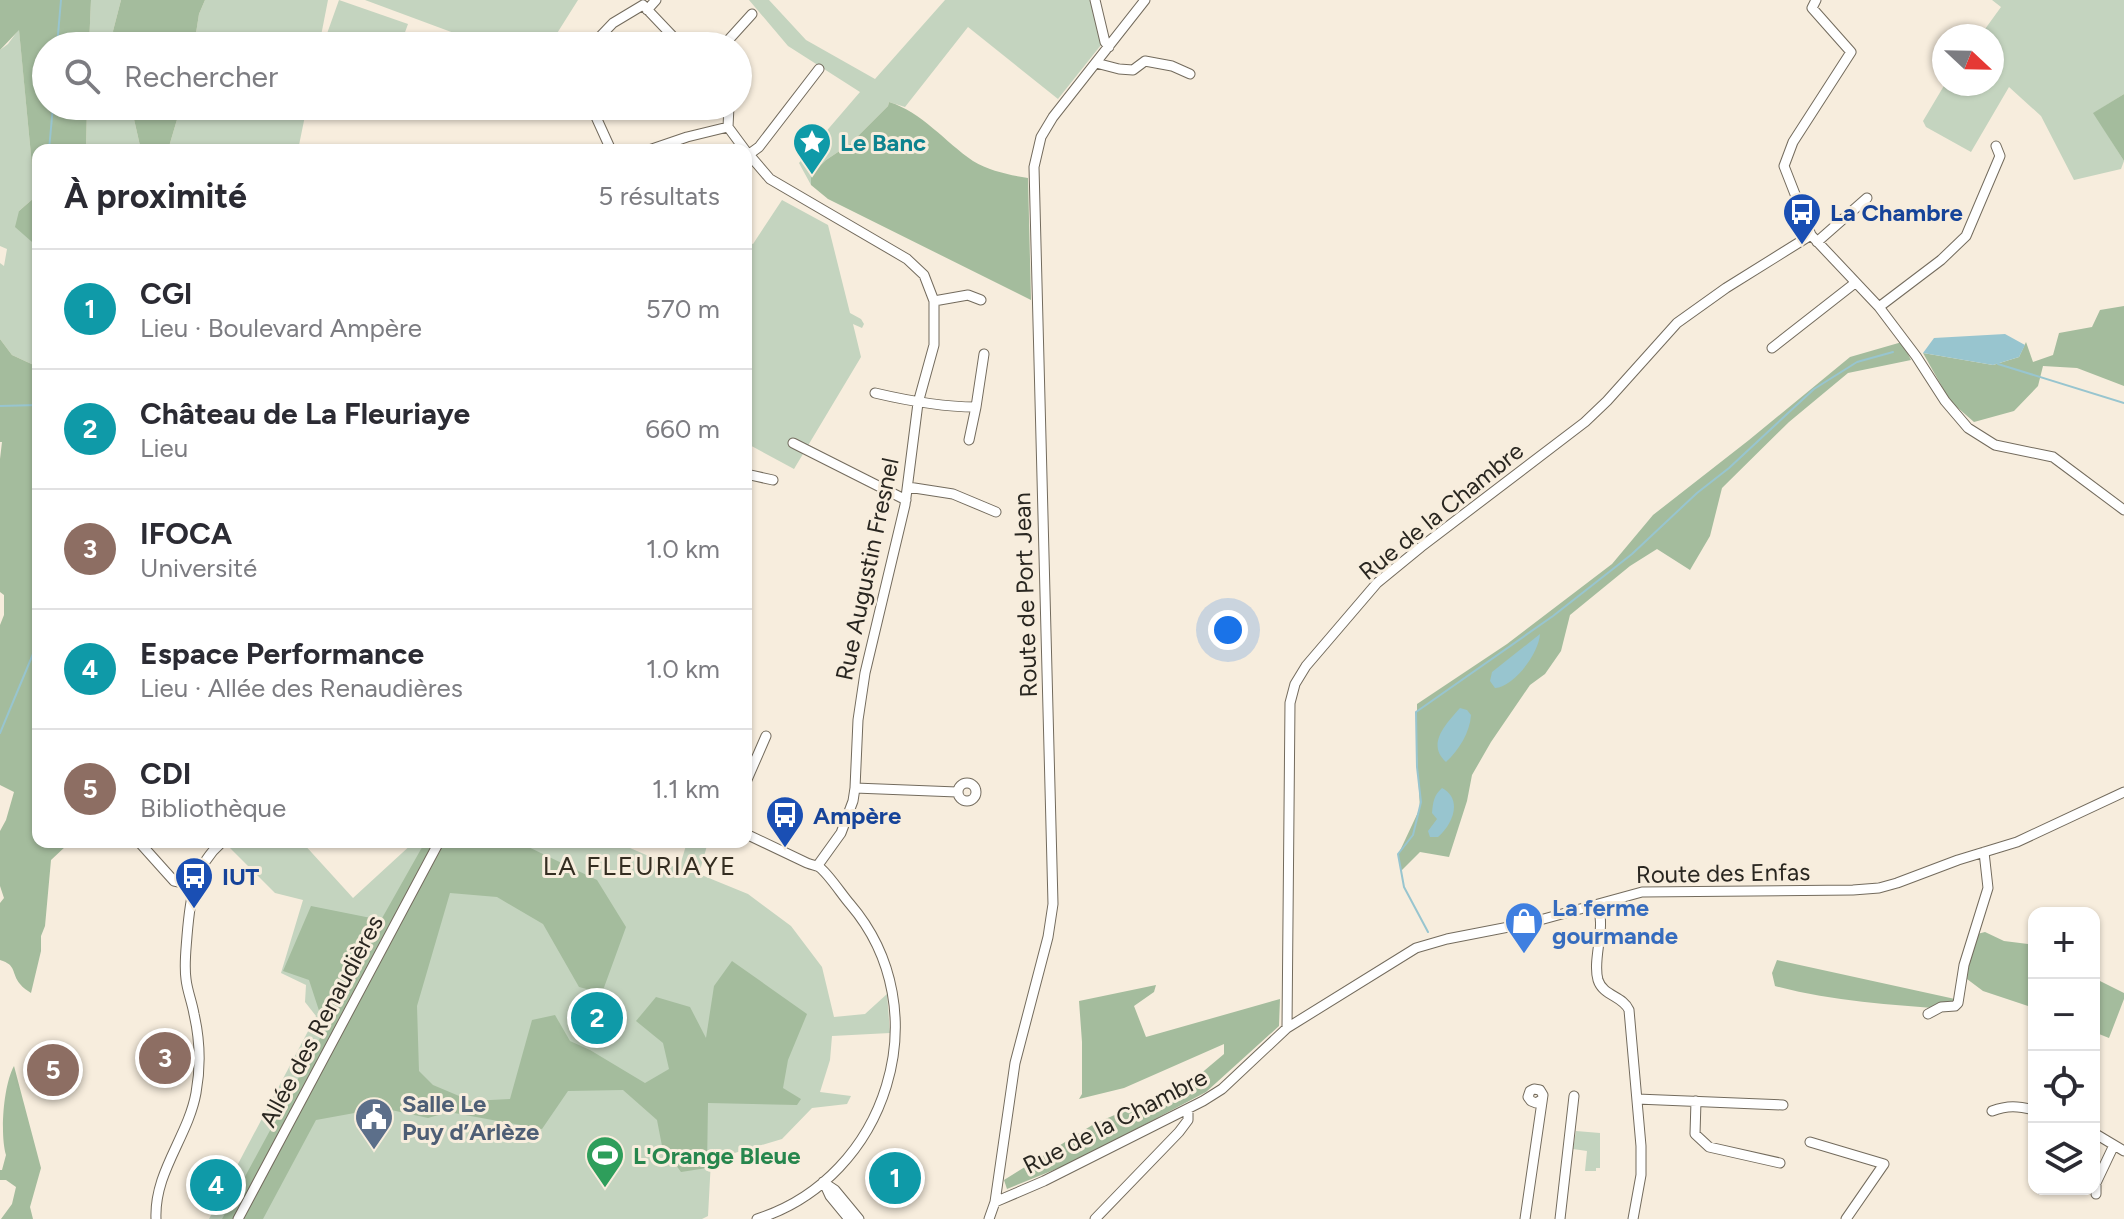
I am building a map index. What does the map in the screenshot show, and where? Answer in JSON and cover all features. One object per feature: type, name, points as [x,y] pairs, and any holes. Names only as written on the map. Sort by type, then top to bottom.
[{"type":"street","points":[[647,10],[656,0]]},
{"type":"street","points":[[1095,0],[1105,42],[1109,47]]},
{"type":"street","name":"Route de Port Jean","points":[[989,1219],[995,1202],[1015,1063],[1048,937],[1053,904],[1034,167],[1047,126],[1145,0]]},
{"type":"street","points":[[1816,0],[1812,8],[1851,52],[1793,142],[1784,166],[1814,238],[1879,307],[1945,401],[1968,428],[1995,445],[2053,457],[2124,510]]},
{"type":"street","points":[[604,32],[613,23],[643,5],[668,32]]},
{"type":"street","points":[[736,32],[752,14]]},
{"type":"street","points":[[1096,63],[1133,70],[1145,61],[1172,66],[1190,74]]},
{"type":"street","points":[[752,150],[759,147],[819,69]]},
{"type":"street","points":[[597,120],[608,144]]},
{"type":"street","points":[[728,120],[728,127],[741,144]]},
{"type":"street","points":[[667,144],[728,127]]},
{"type":"street","points":[[1879,307],[1941,260],[1966,236],[2000,156],[1996,146]]},
{"type":"street","name":"Rue Augustin Fresnel","points":[[752,158],[770,179],[907,259],[924,275],[934,301],[934,345],[918,403],[906,500],[863,685],[855,788],[841,833],[818,865]]},
{"type":"street","name":"Rue de la Chambre","points":[[995,1202],[1044,1181],[1222,1089],[1287,1028],[1290,703],[1295,684],[1306,666],[1377,583],[1585,422],[1677,323],[1726,288],[1814,238],[1867,198]]},
{"type":"street","points":[[1772,348],[1855,283]]},
{"type":"street","points":[[934,301],[968,295],[981,300]]},
{"type":"street","points":[[969,440],[984,354]]},
{"type":"street","points":[[875,393],[918,403],[976,407]]},
{"type":"street","points":[[793,443],[906,500]]},
{"type":"street","points":[[752,475],[773,480]]},
{"type":"street","points":[[908,487],[953,494],[996,512]]},
{"type":"street","points":[[752,768],[766,736]]},
{"type":"street","points":[[855,788],[957,792]]},
{"type":"street","name":"Route des Enfas","points":[[1287,1028],[1416,948],[1447,939],[1529,923],[1642,892],[1869,890],[2027,838],[2124,792]]},
{"type":"street","points":[[752,837],[807,863],[818,865],[855,910],[881,954],[894,1005],[895,1029],[889,1078],[876,1114],[856,1148],[823,1182],[786,1208],[757,1219]]},
{"type":"street","points":[[144,848],[174,881],[193,885]]},
{"type":"street","points":[[156,1219],[160,1184],[190,1116],[199,1076],[200,1048],[186,979],[187,935],[193,885],[205,860],[216,848]]},
{"type":"street","name":"Allée des Renaudières","points":[[238,1219],[436,848]]},
{"type":"street","points":[[1928,1014],[1958,1003],[1964,965],[1988,888],[1984,852]]},
{"type":"street","points":[[1598,905],[1601,923],[1598,978],[1603,988],[1628,1005],[1641,1146],[1641,1175],[1633,1219]]},
{"type":"street","points":[[1560,1219],[1574,1096]]},
{"type":"street","points":[[1637,1099],[1783,1105]]},
{"type":"street","points":[[1525,1219],[1541,1100]]},
{"type":"street","points":[[1696,1101],[1695,1134],[1709,1147],[1780,1163]]},
{"type":"street","points":[[1992,1111],[2006,1106],[2028,1109]]},
{"type":"street","points":[[1095,1219],[1179,1132],[1188,1120],[1188,1109]]},
{"type":"street","points":[[2100,1137],[2124,1151]]},
{"type":"street","points":[[1810,1142],[1884,1164],[1846,1219]]},
{"type":"street","points":[[2100,1175],[2114,1145]]},
{"type":"street","points":[[823,1182],[849,1219]]},
{"type":"street","points":[[823,1182],[835,1190],[859,1219]]},
{"type":"green space","points":[[0,0],[91,0],[90,32],[32,32],[32,120],[87,120],[86,144],[32,144],[32,166],[19,30],[0,50]]},
{"type":"green space","points":[[91,0],[121,0],[113,32],[90,32]]},
{"type":"green space","points":[[121,0],[205,0],[196,32],[113,31]]},
{"type":"green space","points":[[205,0],[328,0],[322,32],[196,32]]},
{"type":"green space","points":[[339,0],[408,24],[405,32],[328,32]]},
{"type":"green space","points":[[365,0],[578,0],[558,32],[451,32]]},
{"type":"green space","points":[[749,0],[769,0],[806,40],[875,79],[945,0],[1092,0],[1101,45],[1058,99],[968,27],[905,107],[889,102],[850,144],[811,174],[811,185],[799,163],[860,92],[788,46]]},
{"type":"green space","points":[[1992,0],[2124,0],[2124,94],[2094,113],[2124,161],[2121,169],[2074,180],[2041,116],[2009,87],[2004,96],[2004,24],[1989,24],[2001,7]]},
{"type":"green space","points":[[19,29],[32,166],[32,200],[19,211],[32,242],[32,364],[12,355],[0,339],[0,263],[4,266],[7,249],[0,246],[0,50]]},
{"type":"green space","points":[[2124,94],[2124,161],[2093,113]]},
{"type":"green space","points":[[1938,96],[2004,96],[1971,152],[1926,127],[1923,121]]},
{"type":"green space","points":[[889,102],[923,120],[973,161],[1000,172],[1028,178],[1031,300],[828,199],[811,185],[811,174],[850,144]]},
{"type":"green space","points":[[87,120],[134,120],[140,144],[86,144]]},
{"type":"green space","points":[[134,120],[177,120],[170,144],[140,144]]},
{"type":"green space","points":[[177,120],[304,120],[299,144],[170,144]]},
{"type":"green space","points":[[32,200],[32,242],[15,227],[19,211]]},
{"type":"green space","points":[[782,200],[828,225],[850,313],[864,324],[862,328],[853,324],[861,357],[794,469],[752,446],[753,244]]},
{"type":"green space","points":[[2124,306],[2124,386],[2077,368],[2043,366],[2038,386],[2014,411],[1974,422],[1950,401],[1923,353],[1993,365],[2019,357],[2026,342],[2033,362],[2053,355],[2059,333],[2092,327],[2100,310]]},
{"type":"green space","points":[[0,339],[12,355],[32,364],[32,848],[64,848],[51,860],[45,926],[31,993],[20,984],[9,964],[0,960],[0,903],[4,898],[0,886],[0,831],[14,792],[0,785],[0,625],[4,615],[4,595],[0,592]]},
{"type":"green space","points":[[1902,342],[1911,360],[1848,373],[1789,422],[1722,488],[1710,536],[1690,570],[1657,549],[1630,566],[1570,615],[1561,651],[1545,674],[1530,685],[1472,775],[1449,857],[1420,852],[1401,871],[1398,855],[1420,808],[1417,704],[1507,644],[1612,564],[1653,515],[1850,357]]},
{"type":"green space","points":[[230,848],[307,848],[353,898],[407,848],[630,848],[679,869],[685,848],[706,848],[699,874],[748,894],[791,926],[822,967],[834,1017],[865,1014],[887,994],[890,1033],[832,1036],[830,1060],[820,1092],[851,1096],[847,1104],[812,1108],[782,1139],[711,1160],[708,1216],[702,1219],[209,1219],[316,1016],[305,1002],[306,985],[281,973],[303,900],[275,893]]},
{"type":"green space","points":[[422,848],[530,848],[597,880],[626,927],[602,993],[579,987],[543,924],[497,897],[450,893],[417,1006],[419,1071],[433,1085],[471,1101],[510,1099],[532,1020],[555,1015],[570,1041],[645,1083],[669,1069],[663,1043],[636,1021],[656,997],[690,1007],[706,1038],[714,986],[732,961],[807,1014],[788,1060],[783,1088],[801,1099],[797,1105],[708,1103],[707,1168],[681,1172],[662,1146],[657,1120],[623,1090],[568,1091],[542,1129],[449,1112],[428,1118],[382,1108],[316,1120],[263,1219],[222,1219],[325,1029],[309,980],[283,971],[311,906],[381,920]]},
{"type":"green space","points":[[1985,932],[2004,941],[2028,944],[2028,1006],[1983,991],[1967,979],[1977,934]]},
{"type":"green space","points":[[1777,960],[1955,999],[1948,1009],[1861,1002],[1796,991],[1775,986],[1772,973]]},
{"type":"green space","points":[[2100,981],[2124,993],[2109,1038],[2100,1034]]},
{"type":"green space","points":[[1156,985],[1154,992],[1134,1006],[1146,1037],[1280,999],[1279,1026],[1206,1092],[1076,1161],[1007,1189],[1004,1180],[1094,1124],[1192,1081],[1224,1054],[1224,1044],[1124,1088],[1079,1099],[1082,1094],[1082,1042],[1079,1001]]},
{"type":"green space","points":[[14,1066],[41,1168],[30,1207],[33,1219],[1,1219],[12,1204],[16,1187],[6,1180],[0,1180],[6,1155],[3,1136],[5,1098]]},
{"type":"green space","points":[[1576,1131],[1600,1133],[1600,1168],[1596,1171],[1585,1171],[1587,1151],[1573,1149]]},
{"type":"water","points":[[2005,334],[2025,345],[2019,357],[1993,365],[1923,353],[1934,338]]},
{"type":"water","points":[[1540,634],[1539,642],[1524,668],[1510,682],[1495,688],[1490,681],[1492,672]]},
{"type":"water","points":[[1460,708],[1471,715],[1470,721],[1463,740],[1446,762],[1440,755],[1438,741],[1444,727]]},
{"type":"water","points":[[1442,788],[1452,798],[1454,812],[1443,832],[1438,837],[1430,837],[1428,831],[1437,819],[1432,813],[1433,802]]},
{"type":"waterway","points":[[58,32],[61,0]]},
{"type":"waterway","points":[[50,144],[52,120]]},
{"type":"waterway","points":[[1428,932],[1404,887],[1398,854],[1413,835],[1421,802],[1416,712],[1553,616],[1632,554],[1814,389],[1857,362],[1893,352]]},
{"type":"waterway","points":[[1998,364],[2124,403]]},
{"type":"waterway","points":[[0,406],[32,405]]},
{"type":"waterway","points":[[0,733],[32,656]]},
{"type":"place","name":"Le Banc","points":[[812,176]]},
{"type":"place","name":"La Chambre","points":[[1802,246]]},
{"type":"place","name":"Ampère","points":[[785,849]]},
{"type":"place","name":"IUT","points":[[194,910]]},
{"type":"place","name":"La ferme gourmande","points":[[1524,955]]},
{"type":"place","name":"Château de La Fleuriaye","points":[[597,1018]]},
{"type":"place","name":"IFOCA","points":[[165,1058]]},
{"type":"place","name":"CDI","points":[[53,1070]]},
{"type":"place","name":"Salle Le Puy d’Arlèze","points":[[374,1151]]},
{"type":"place","name":"CGI","points":[[895,1178]]},
{"type":"place","name":"Espace Performance","points":[[216,1185]]},
{"type":"place","name":"L'Orange Bleue","points":[[605,1189]]},
{"type":"district","name":"LA FLEURIAYE","points":[[640,866]]}]
